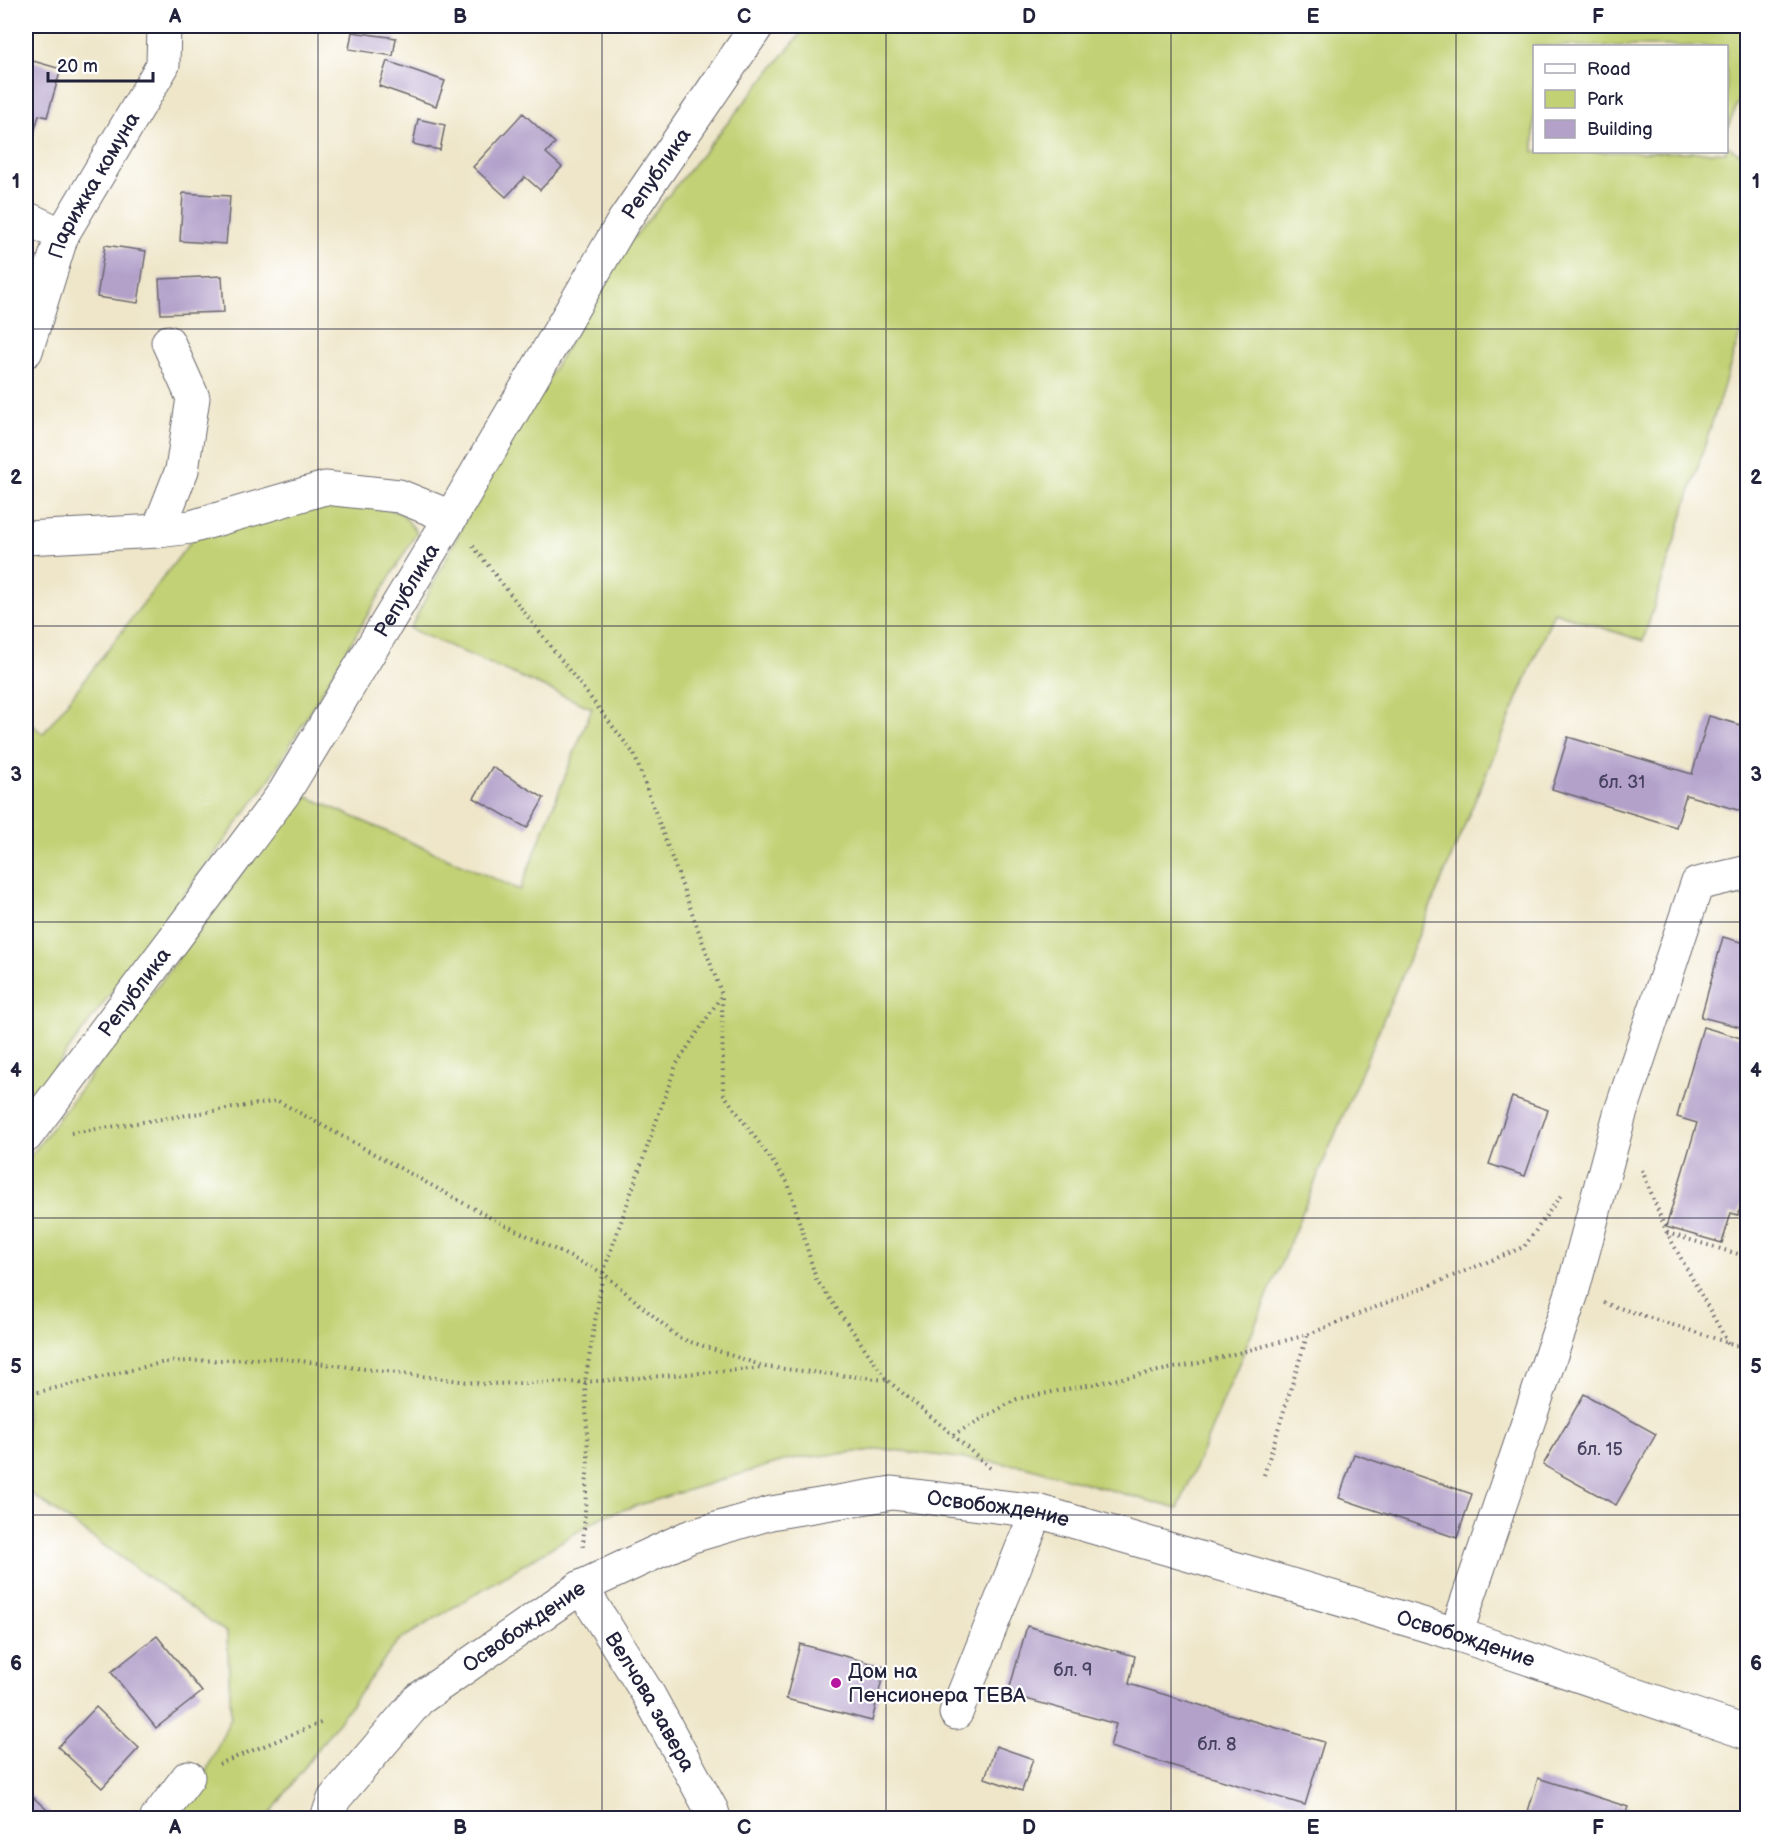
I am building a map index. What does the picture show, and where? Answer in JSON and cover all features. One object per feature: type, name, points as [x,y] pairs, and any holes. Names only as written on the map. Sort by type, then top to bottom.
[{"type":"street","name":"Парижка комуна","points":[[26,351],[62,235],[162,65],[165,26]]},
{"type":"street","name":"Република","points":[[26,1136],[284,793],[451,517],[623,222],[757,26]]},
{"type":"street","points":[[26,218],[62,235]]},
{"type":"street","points":[[158,531],[182,470],[193,398],[168,342]]},
{"type":"street","points":[[26,538],[191,527],[326,488],[399,496],[451,517]]},
{"type":"street","points":[[1456,1634],[1572,1293],[1620,1114],[1697,884],[1748,872]]},
{"type":"street","name":"Освобождение","points":[[327,1818],[334,1798],[420,1699],[581,1587],[689,1537],[771,1513],[892,1493],[1037,1511],[1456,1634],[1748,1733]]},
{"type":"street","points":[[956,1713],[1037,1511]]},
{"type":"street","name":"Велчова завера","points":[[581,1587],[648,1694],[716,1816]]},
{"type":"street","points":[[157,1818],[188,1777]]},
{"type":"path","points":[[451,517],[634,754],[722,995],[723,1093],[788,1183],[816,1279],[887,1380],[995,1473]]},
{"type":"path","points":[[581,1587],[588,1456],[585,1382],[603,1273],[676,1065],[722,995]]},
{"type":"path","points":[[60,1135],[278,1101],[489,1217],[603,1273],[680,1338],[766,1367]]},
{"type":"path","points":[[1641,1168],[1667,1233],[1728,1343]]},
{"type":"path","points":[[953,1435],[1017,1399],[1199,1363],[1307,1335],[1524,1247],[1565,1190]]},
{"type":"path","points":[[1667,1233],[1748,1257]]},
{"type":"path","points":[[1572,1293],[1748,1349]]},
{"type":"path","points":[[1264,1475],[1307,1335]]},
{"type":"path","points":[[26,1395],[165,1362],[277,1358],[484,1384],[585,1382],[766,1367],[887,1380]]},
{"type":"path","points":[[188,1777],[323,1722]]},
{"type":"green space","points":[[807,26],[1747,26],[1747,81],[1728,127],[1728,45],[1533,45],[1533,153],[1728,153],[1728,147],[1747,157],[1747,312],[1643,641],[1554,612],[1178,1509],[1024,1466],[885,1449],[790,1459],[603,1516],[398,1641],[267,1818],[177,1818],[199,1787],[231,1717],[227,1633],[26,1490],[26,1162],[279,824],[299,793],[520,890],[592,708],[410,629],[477,498],[626,247]]},
{"type":"green space","points":[[316,503],[373,504],[402,514],[417,532],[268,782],[26,1107],[26,719],[43,734],[195,536]]},
{"type":"building","points":[[352,32],[396,38],[393,56],[349,49]]},
{"type":"building","points":[[26,59],[61,69],[47,117],[39,115],[32,140],[26,138]]},
{"type":"building","points":[[387,61],[445,81],[436,106],[379,86]]},
{"type":"building","points":[[523,113],[555,143],[546,153],[562,167],[540,190],[525,177],[506,197],[473,167]]},
{"type":"building","points":[[418,119],[445,125],[440,150],[413,144]]},
{"type":"building","points":[[183,193],[230,196],[226,244],[180,241]]},
{"type":"building","points":[[105,245],[146,251],[138,303],[97,297]]},
{"type":"building","points":[[222,276],[224,312],[161,314],[159,279]]},
{"type":"building","points":[[1709,716],[1748,727],[1748,813],[1686,795],[1676,827],[1552,789],[1568,737],[1692,774]]},
{"type":"building","points":[[492,767],[544,798],[527,828],[474,798]]},
{"type":"building","points":[[1723,937],[1748,944],[1748,1029],[1701,1017]]},
{"type":"building","points":[[1703,1027],[1748,1040],[1748,1131],[1746,1137],[1748,1137],[1748,1182],[1738,1215],[1731,1213],[1722,1243],[1666,1227],[1697,1123],[1677,1117]]},
{"type":"building","points":[[1512,1097],[1548,1110],[1525,1176],[1489,1164]]},
{"type":"building","points":[[1584,1394],[1656,1434],[1616,1505],[1543,1465]]},
{"type":"building","points":[[1354,1454],[1472,1494],[1457,1538],[1339,1498]]},
{"type":"building","points":[[1027,1626],[1135,1656],[1129,1684],[1324,1742],[1305,1805],[1110,1747],[1116,1724],[1008,1694]]},
{"type":"building","points":[[157,1636],[202,1692],[156,1728],[111,1672]]},
{"type":"building","name":"Дом на Пенсионера ТЕВА","points":[[800,1644],[885,1667],[872,1721],[786,1699]]},
{"type":"building","points":[[96,1707],[139,1748],[102,1788],[58,1747]]},
{"type":"building","points":[[996,1746],[1033,1759],[1022,1791],[985,1778]]},
{"type":"building","points":[[1538,1778],[1628,1807],[1624,1818],[1526,1818]]},
{"type":"building","points":[[26,1791],[56,1818],[26,1818]]},
{"type":"place","name":"Дом на Пенсионера ТЕВА","points":[[836,1683]]}]
